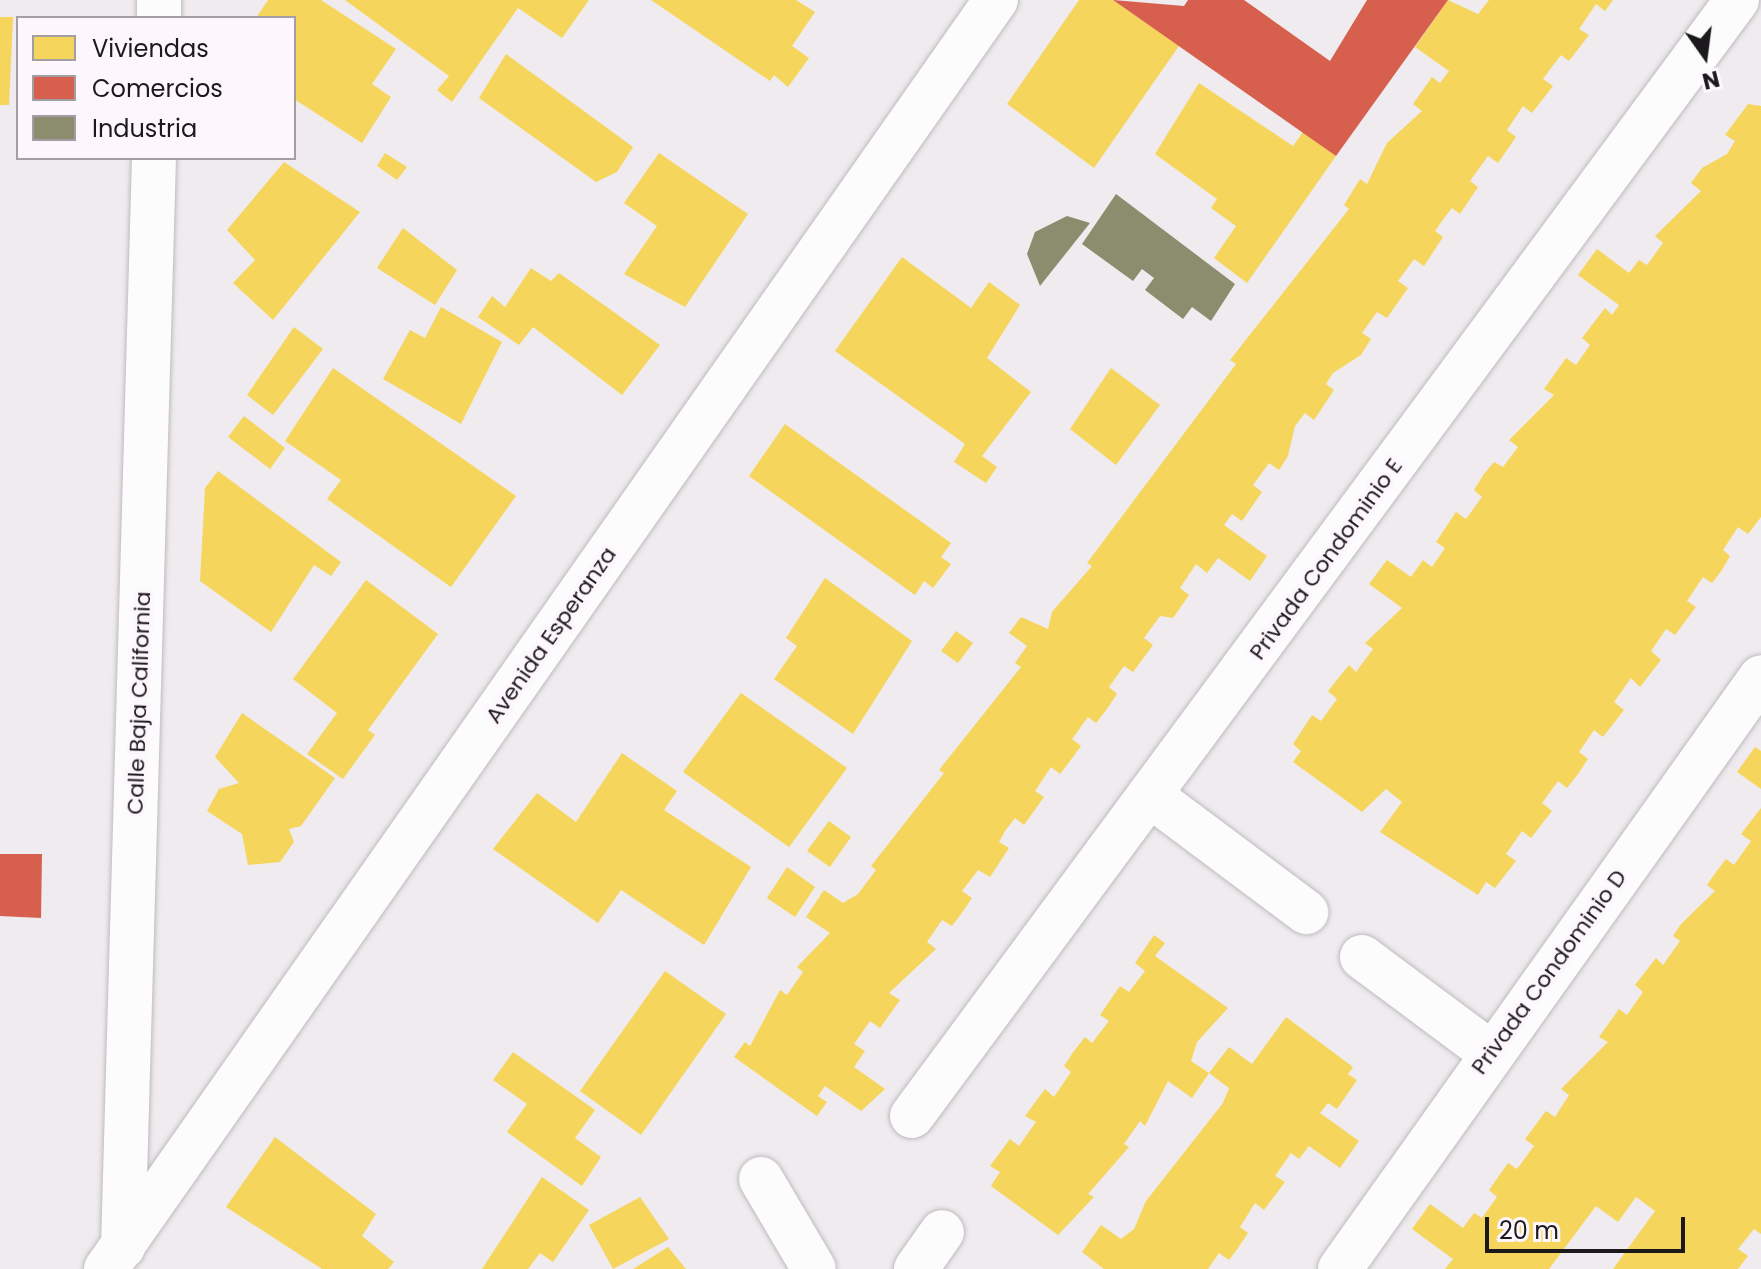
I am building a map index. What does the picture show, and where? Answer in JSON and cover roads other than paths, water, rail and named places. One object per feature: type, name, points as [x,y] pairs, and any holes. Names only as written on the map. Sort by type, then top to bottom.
[{"type":"street","name":"Privada Condominio E","points":[[912,1116],[1737,0]]},
{"type":"street","name":"Avenida Esperanza","points":[[115,1258],[980,6]]},
{"type":"street","name":"Calle Baja California","points":[[115,1258],[154,160]]},
{"type":"street","name":"Privada Condominio D","points":[[1340,1269],[1761,677]]},
{"type":"street","points":[[1151,796],[1306,912]]},
{"type":"street","points":[[1362,957],[1491,1053]]},
{"type":"street","points":[[761,1179],[814,1269]]},
{"type":"street","points":[[916,1269],[942,1232]]}]
